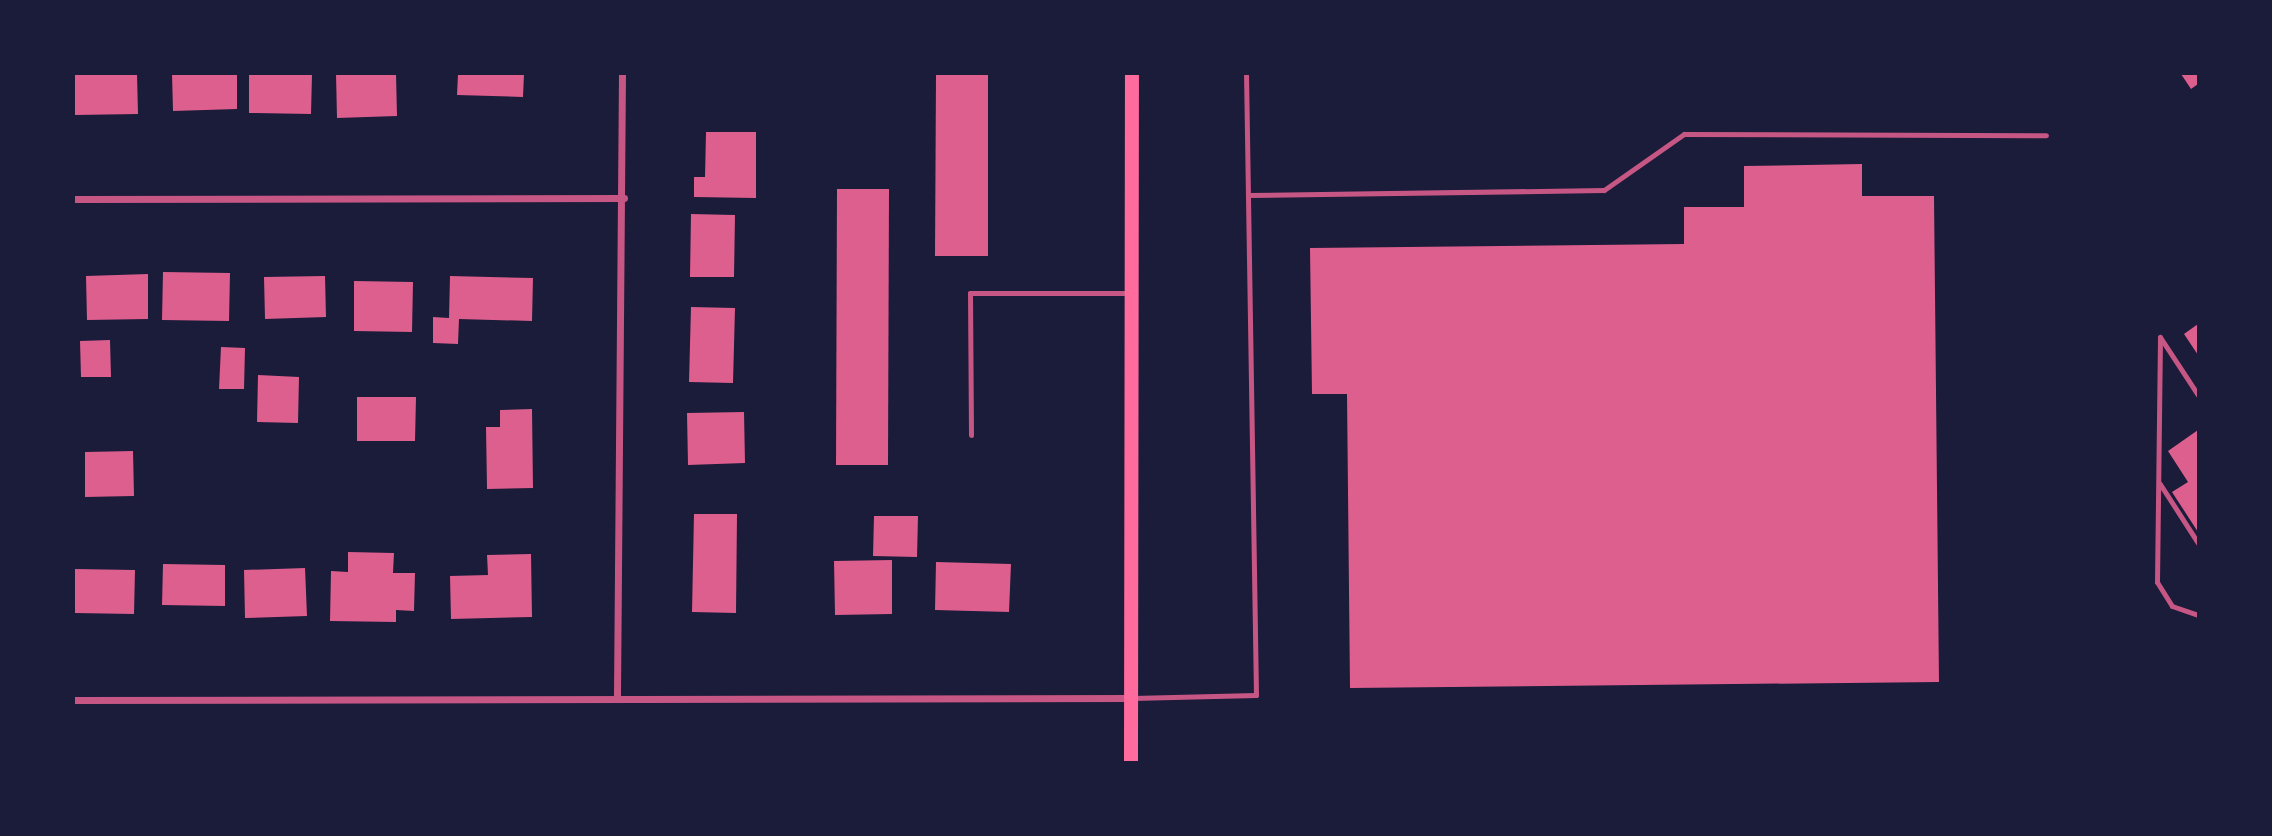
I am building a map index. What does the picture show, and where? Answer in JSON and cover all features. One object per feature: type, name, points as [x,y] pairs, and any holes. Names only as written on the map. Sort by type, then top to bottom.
[{"type":"main road","points":[[1131,762],[1132,74]]},
{"type":"street","points":[[617,695],[624,198],[622,74]]},
{"type":"street","points":[[74,199],[624,198]]},
{"type":"street","points":[[74,700],[617,695],[1132,698]]},
{"type":"lane","points":[[1132,698],[1256,695],[1246,74]]},
{"type":"lane","points":[[1248,195],[1604,190],[1684,134],[2046,135]]},
{"type":"lane","points":[[971,435],[970,293],[1132,293]]},
{"type":"lane","points":[[2199,395],[2160,338],[2157,582],[2172,606],[2199,615]]},
{"type":"lane","points":[[2160,484],[2199,543]]},
{"type":"building","points":[[74,74],[137,74],[138,114],[75,115]]},
{"type":"building","points":[[172,74],[237,74],[237,109],[173,111]]},
{"type":"building","points":[[249,74],[312,74],[311,114],[249,113]]},
{"type":"building","points":[[336,74],[396,74],[397,116],[337,118]]},
{"type":"building","points":[[458,74],[524,74],[523,97],[457,95]]},
{"type":"building","points":[[936,74],[988,74],[988,256],[935,256]]},
{"type":"building","points":[[2181,74],[2198,74],[2198,84],[2191,89]]},
{"type":"building","points":[[706,132],[756,132],[756,198],[694,197],[694,177],[705,177]]},
{"type":"building","points":[[1862,164],[1862,196],[1934,196],[1939,682],[1350,688],[1347,394],[1312,394],[1310,248],[1684,244],[1684,207],[1744,207],[1744,166]]},
{"type":"building","points":[[837,189],[889,189],[888,465],[836,465]]},
{"type":"building","points":[[691,214],[735,215],[734,277],[690,277]]},
{"type":"building","points":[[163,272],[230,273],[229,321],[162,320]]},
{"type":"building","points":[[148,274],[148,319],[87,320],[86,276]]},
{"type":"building","points":[[325,276],[326,317],[265,319],[264,277]]},
{"type":"building","points":[[450,276],[533,278],[532,321],[459,319],[458,344],[433,343],[433,317],[449,318]]},
{"type":"building","points":[[354,281],[413,282],[412,332],[354,331]]},
{"type":"building","points":[[691,307],[735,308],[733,383],[689,382]]},
{"type":"building","points":[[2198,324],[2198,355],[2184,334]]},
{"type":"building","points":[[110,340],[111,377],[81,377],[80,341]]},
{"type":"building","points":[[221,347],[245,348],[244,389],[219,389]]},
{"type":"building","points":[[258,375],[299,377],[298,423],[257,422]]},
{"type":"building","points":[[357,397],[416,397],[415,441],[357,441]]},
{"type":"building","points":[[532,409],[533,488],[487,489],[486,427],[500,427],[500,410]]},
{"type":"building","points":[[744,412],[745,463],[688,465],[687,413]]},
{"type":"building","points":[[2198,430],[2198,532],[2172,492],[2188,482],[2168,451]]},
{"type":"building","points":[[133,451],[134,496],[85,497],[85,452]]},
{"type":"building","points":[[694,514],[737,514],[736,613],[692,612]]},
{"type":"building","points":[[874,516],[918,516],[917,557],[873,556]]},
{"type":"building","points":[[348,552],[394,553],[393,573],[415,573],[414,611],[396,610],[396,622],[330,621],[331,571],[348,572]]},
{"type":"building","points":[[531,554],[532,617],[451,619],[450,576],[488,575],[487,555]]},
{"type":"building","points":[[892,560],[892,614],[835,615],[834,561]]},
{"type":"building","points":[[936,562],[1011,564],[1009,612],[935,610]]},
{"type":"building","points":[[163,564],[225,565],[225,606],[162,605]]},
{"type":"building","points":[[305,568],[307,616],[245,618],[244,570]]},
{"type":"building","points":[[74,569],[135,570],[134,614],[74,613]]}]
